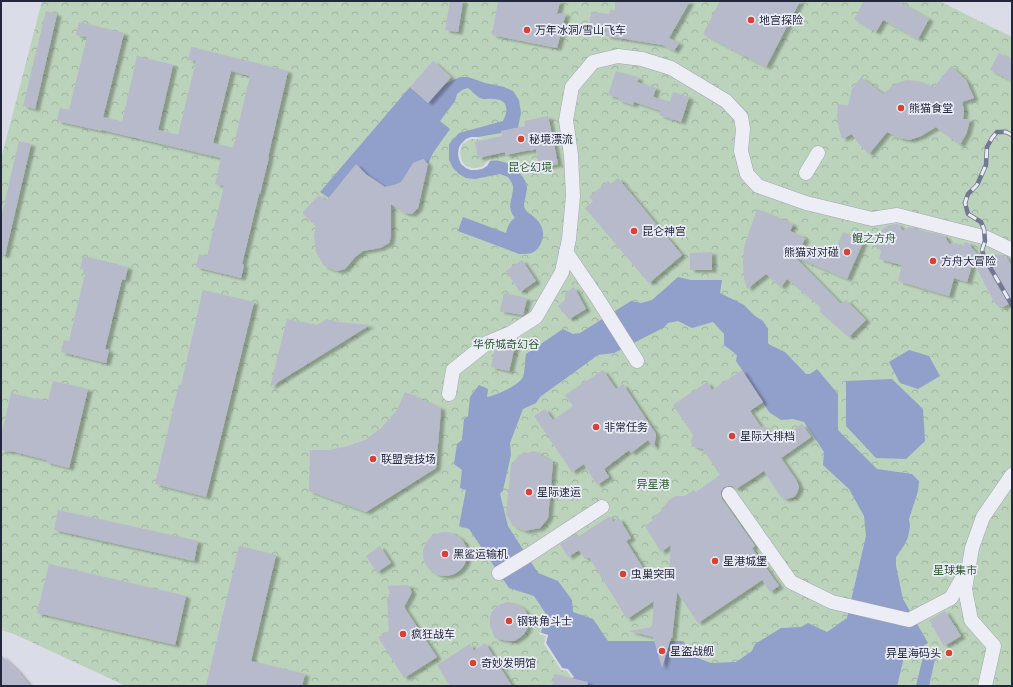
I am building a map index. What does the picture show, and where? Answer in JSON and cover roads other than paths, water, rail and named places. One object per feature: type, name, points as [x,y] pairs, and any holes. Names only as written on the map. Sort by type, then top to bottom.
[{"type":"street","points":[[449,394],[453,370],[487,343],[511,333],[536,317],[562,272],[569,239],[573,196],[571,155],[566,120],[572,87],[593,62],[618,56],[642,59],[671,68],[726,101],[741,117],[743,129],[741,151],[747,174],[758,186],[806,203],[872,219],[897,215],[987,238],[1012,250]]},
{"type":"street","points":[[806,173],[818,153]]},
{"type":"street","points":[[566,252],[637,361]]},
{"type":"street","points":[[985,686],[994,646],[971,620],[964,589],[972,548],[983,517],[1012,475]]},
{"type":"street","points":[[729,494],[791,582],[832,602],[909,620],[951,598],[968,568]]},
{"type":"street","points":[[499,573],[602,507]]},
{"type":"water","points":[[460,77],[468,77],[485,83],[504,87],[513,91],[519,100],[521,113],[518,128],[501,131],[501,133],[466,139],[458,153],[461,164],[471,170],[487,166],[490,161],[498,161],[508,164],[517,170],[524,178],[527,192],[524,206],[527,211],[540,223],[543,230],[543,237],[540,245],[531,253],[519,254],[458,231],[463,217],[506,233],[509,224],[515,218],[512,214],[510,206],[513,186],[508,177],[500,174],[475,179],[466,178],[453,168],[449,160],[449,144],[459,133],[503,121],[505,117],[506,106],[502,101],[498,99],[480,98],[468,88],[457,94],[455,101],[440,121],[450,129],[433,153],[428,164],[423,159],[401,182],[395,185],[385,187],[367,175],[329,198],[320,192],[410,87],[428,103],[445,84]]},
{"type":"water","points":[[678,277],[691,280],[722,280],[720,293],[744,305],[755,316],[763,321],[768,329],[768,343],[770,345],[785,352],[806,374],[810,374],[817,369],[838,394],[838,430],[877,469],[912,474],[919,481],[918,491],[909,519],[910,526],[908,537],[896,557],[896,566],[903,599],[928,643],[917,650],[913,648],[905,653],[897,686],[571,686],[575,680],[568,669],[563,669],[546,643],[548,635],[541,633],[546,614],[534,596],[509,588],[469,529],[459,526],[466,490],[460,488],[462,470],[454,464],[457,444],[462,440],[464,419],[468,416],[470,397],[479,385],[488,389],[487,397],[507,390],[517,384],[523,377],[526,354],[563,329],[573,334],[580,333],[631,301],[641,303],[652,300]],"holes":[[[678,321],[692,328],[713,322],[724,334],[724,345],[737,355],[736,361],[769,412],[781,420],[793,419],[804,422],[824,452],[823,465],[849,489],[864,516],[866,536],[847,618],[827,632],[808,623],[801,627],[781,628],[755,644],[752,651],[736,662],[711,663],[695,657],[683,641],[608,641],[593,619],[573,612],[572,600],[558,581],[538,573],[508,526],[500,494],[503,490],[511,455],[510,443],[523,409],[536,403],[540,397],[598,355],[614,353],[663,328],[668,323]]]},
{"type":"water","points":[[909,350],[929,356],[940,376],[918,389],[900,383],[889,362]]},
{"type":"water","points":[[892,379],[923,409],[925,441],[906,459],[876,458],[846,426],[846,381]]},
{"type":"water","points":[[933,651],[936,655],[929,686],[916,686],[923,657]]},
{"type":"railway","points":[[1012,135],[1006,132],[997,132],[992,138],[987,147],[986,165],[977,185],[968,194],[965,203],[968,214],[981,222],[984,229],[985,241],[982,250],[984,257],[1012,305]]},
{"type":"place","name":"地宫探险","points":[[751,20]]},
{"type":"place","name":"万年冰洞/雪山飞车","points":[[527,30]]},
{"type":"place","name":"熊猫食堂","points":[[901,108]]},
{"type":"place","name":"秘境漂流","points":[[521,139]]},
{"type":"place","name":"昆仑神宫","points":[[634,231]]},
{"type":"place","name":"熊猫对对碰","points":[[847,252]]},
{"type":"place","name":"方舟大冒险","points":[[933,261]]},
{"type":"place","name":"非常任务","points":[[596,427]]},
{"type":"place","name":"星际大排档","points":[[732,436]]},
{"type":"place","name":"联盟竞技场","points":[[373,459]]},
{"type":"place","name":"星际速运","points":[[529,492]]},
{"type":"place","name":"黑鲨运输机","points":[[445,554]]},
{"type":"place","name":"星港城堡","points":[[715,561]]},
{"type":"place","name":"虫巢突围","points":[[623,574]]},
{"type":"place","name":"钢铁角斗士","points":[[509,621]]},
{"type":"place","name":"疯狂战车","points":[[403,634]]},
{"type":"place","name":"星盗战舰","points":[[662,651]]},
{"type":"place","name":"异星海码头","points":[[949,653]]},
{"type":"place","name":"奇妙发明馆","points":[[473,663]]},
{"type":"park label","name":"昆仑幻境","points":[[530,167]]},
{"type":"park label","name":"鲲之方舟","points":[[874,238]]},
{"type":"park label","name":"华侨城奇幻谷","points":[[506,344]]},
{"type":"park label","name":"异星港","points":[[653,484]]},
{"type":"park label","name":"星球集市","points":[[955,570]]}]
